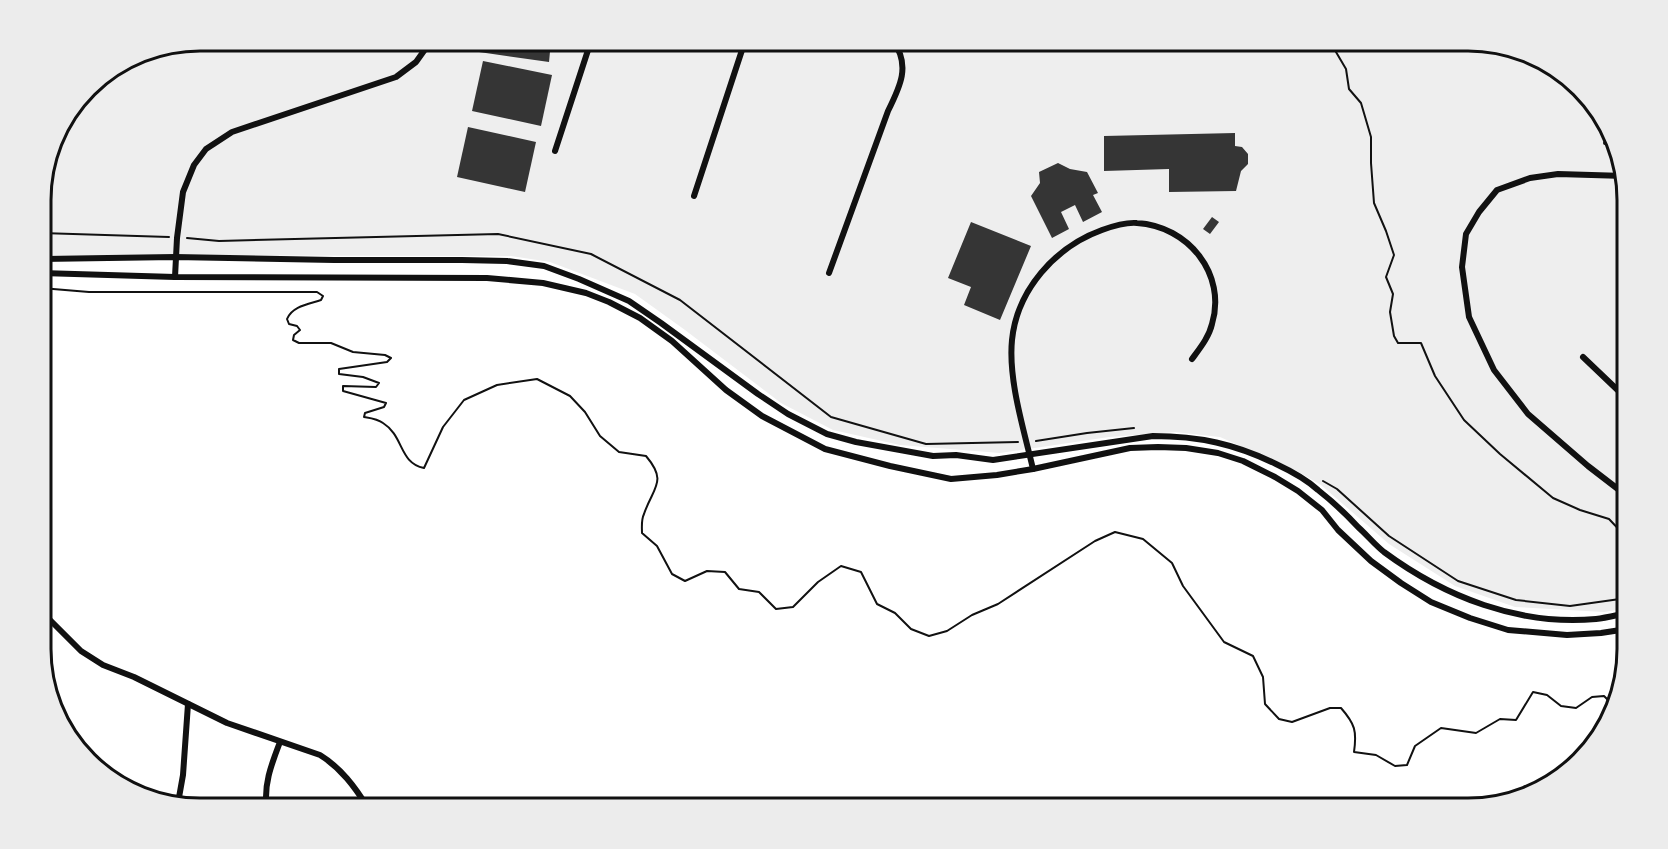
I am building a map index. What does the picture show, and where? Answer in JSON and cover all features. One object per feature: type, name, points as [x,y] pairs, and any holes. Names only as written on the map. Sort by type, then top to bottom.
[{"type":"street","points":[[175,277],[175,257],[183,192],[194,165],[206,149],[232,132],[396,77],[416,62],[424,51]]},
{"type":"street","points":[[555,151],[587,51]]},
{"type":"street","points":[[694,196],[741,51]]},
{"type":"street","points":[[829,273],[888,111],[900,86],[903,63],[898,51]]},
{"type":"street","points":[[1615,176],[1558,174],[1530,178],[1497,189],[1466,234],[1462,267],[1469,317],[1494,370],[1528,414],[1587,466],[1617,488]]},
{"type":"street","points":[[1033,469],[1013,379],[1012,339],[1018,314],[1028,290],[1038,275],[1056,257],[1090,234],[1122,224],[1153,225],[1179,235],[1201,256],[1214,284],[1216,305],[1212,325],[1192,359]]},
{"type":"street","points":[[51,259],[175,257],[507,261],[544,266],[628,301],[778,408],[827,434],[856,442],[933,456],[956,455],[993,460],[1153,436],[1179,436],[1220,442],[1246,450],[1295,473],[1317,488],[1382,551],[1445,590],[1507,613],[1535,618],[1563,620],[1617,616]]},
{"type":"street","points":[[51,273],[175,277],[487,278],[543,283],[575,290],[625,310],[672,341],[726,390],[762,416],[825,449],[951,479],[1033,469],[1130,448],[1186,448],[1218,453],[1243,461],[1299,491],[1322,510],[1338,530],[1371,561],[1431,602],[1508,630],[1567,636],[1617,631]]},
{"type":"street","points":[[625,310],[628,301]]},
{"type":"street","points":[[1583,357],[1617,389]]},
{"type":"street","points":[[51,621],[81,651],[103,665],[134,677],[227,723],[320,754],[333,763],[361,798]]},
{"type":"street","points":[[179,796],[188,704]]},
{"type":"street","points":[[265,798],[269,771],[280,742]]},
{"type":"path","points":[[1336,51],[1346,69],[1349,89],[1361,103],[1371,137],[1374,203],[1394,255],[1386,278],[1393,294],[1390,312],[1394,336],[1398,343],[1421,343],[1435,376],[1464,420],[1500,454],[1553,498],[1580,510],[1610,519],[1617,527]]},
{"type":"path","points":[[51,233],[219,241],[498,234],[591,254],[680,300],[831,417],[926,444],[1027,442],[1134,428]]},
{"type":"path","points":[[51,289],[89,292],[317,292],[322,296],[321,300],[294,309],[289,313],[287,319],[289,324],[297,326],[300,330],[294,335],[293,340],[299,343],[331,343],[353,352],[385,354],[391,358],[387,362],[339,369],[339,374],[363,377],[379,383],[376,387],[343,386],[343,391],[386,403],[384,406],[365,413],[364,417],[381,421],[393,431],[407,459],[416,466],[424,468],[443,427],[464,400],[497,385],[537,379],[570,396],[585,412],[600,436],[619,452],[646,456],[655,466],[659,480],[642,516],[642,534],[657,546],[672,574],[685,581],[707,571],[725,572],[739,589],[759,592],[776,609],[793,607],[818,582],[841,566],[861,572],[877,604],[895,613],[911,629],[929,636],[947,630],[972,615],[998,604],[1095,541],[1115,532],[1143,539],[1172,562],[1183,586],[1224,642],[1253,656],[1263,677],[1265,704],[1279,719],[1292,722],[1330,708],[1341,708],[1352,720],[1356,738],[1354,752],[1376,755],[1395,766],[1407,765],[1415,746],[1441,728],[1476,733],[1500,718],[1516,720],[1533,692],[1546,695],[1560,706],[1576,708],[1592,697],[1604,696],[1608,700]]},
{"type":"path","points":[[1320,479],[1337,489],[1389,536],[1458,581],[1516,600],[1570,606],[1617,599]]},
{"type":"shaded area","points":[[191,51],[1468,51],[1487,52],[1525,62],[1551,76],[1566,88],[1592,117],[1606,143],[1616,181],[1617,610],[1604,612],[1515,607],[1455,586],[1389,544],[1321,485],[1297,471],[1220,437],[1175,432],[1109,437],[1000,453],[900,445],[833,430],[781,403],[635,294],[550,262],[511,256],[51,255],[51,191],[54,171],[62,143],[76,117],[102,88],[117,76],[143,62]]},
{"type":"building","points":[[479,51],[550,51],[549,62]]},
{"type":"building","points":[[483,61],[552,75],[541,126],[472,111]]},
{"type":"building","points":[[468,127],[536,142],[525,192],[457,177]]},
{"type":"building","points":[[1235,133],[1235,146],[1242,147],[1248,154],[1248,164],[1241,171],[1236,191],[1169,192],[1169,169],[1104,171],[1104,136]]},
{"type":"building","points":[[1058,163],[1070,169],[1087,172],[1098,193],[1093,195],[1102,212],[1083,222],[1075,205],[1061,212],[1069,229],[1052,238],[1031,196],[1040,183],[1039,172]]},
{"type":"building","points":[[1212,217],[1219,222],[1210,234],[1203,229]]},
{"type":"building","points":[[971,222],[1031,246],[1000,320],[964,305],[971,287],[948,278]]}]
